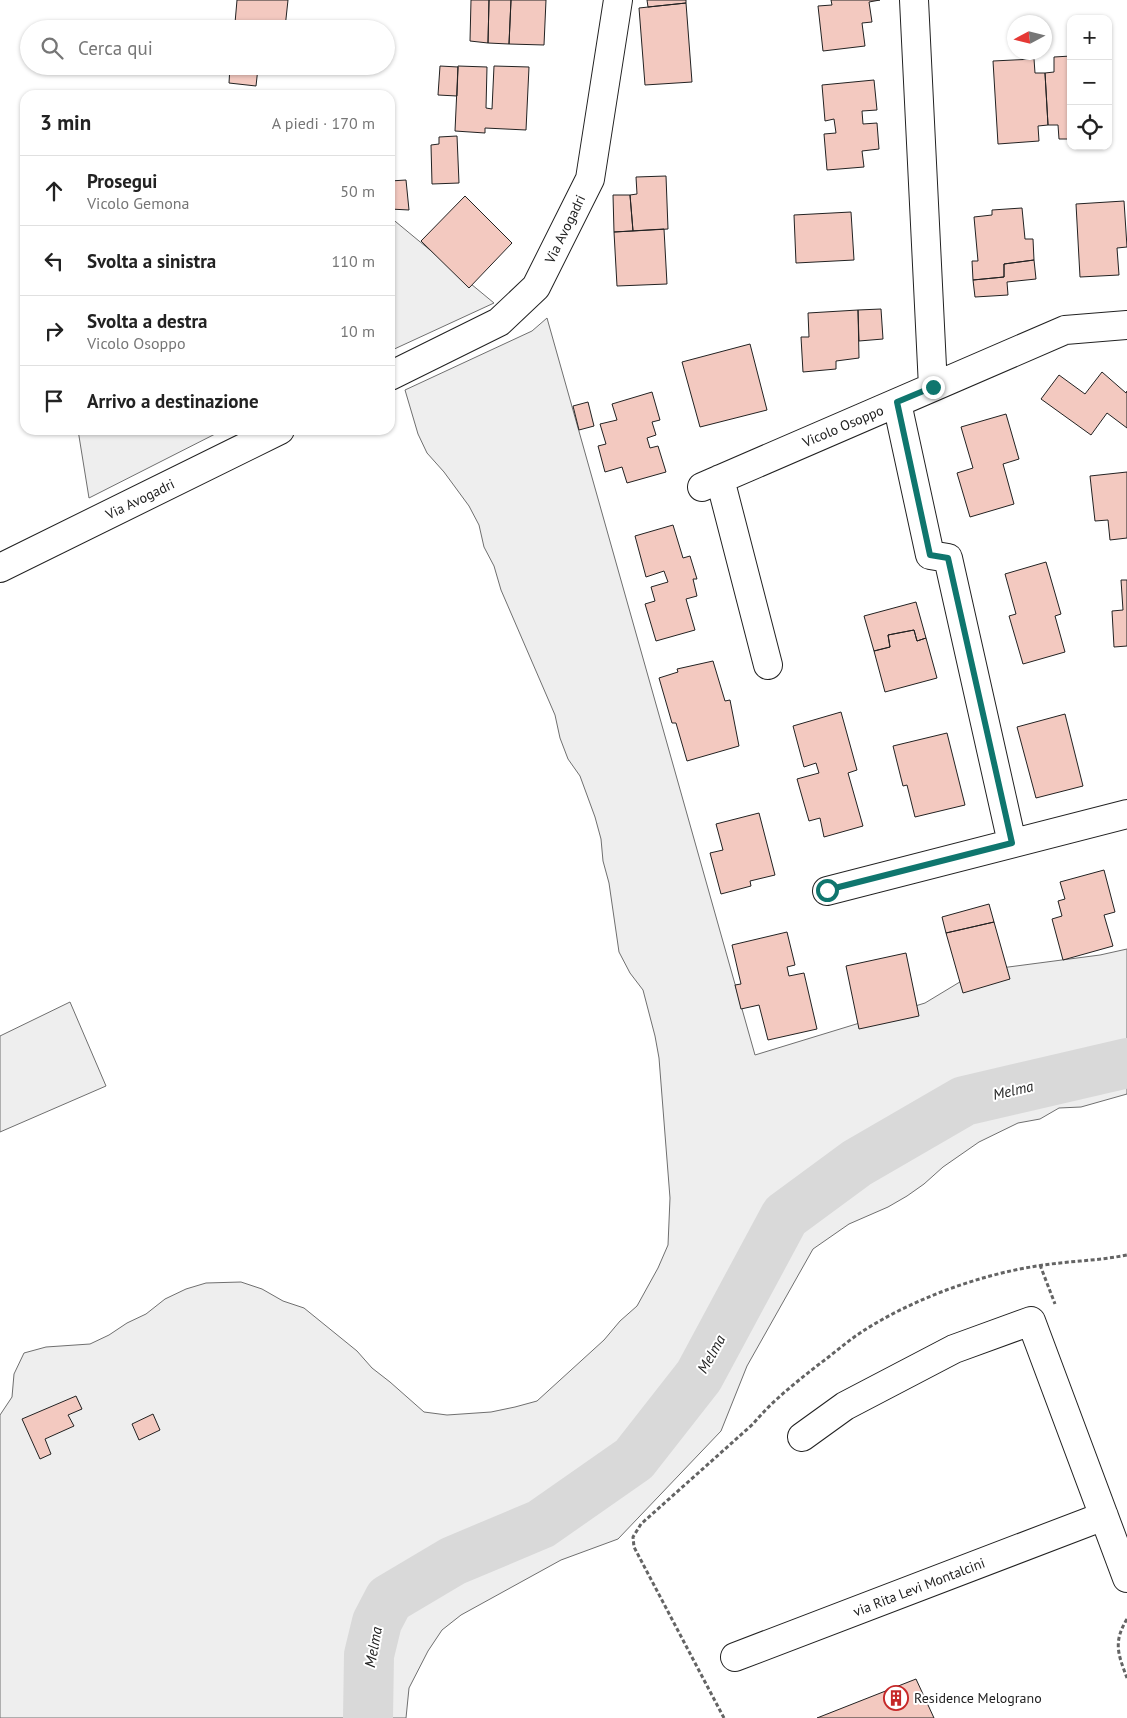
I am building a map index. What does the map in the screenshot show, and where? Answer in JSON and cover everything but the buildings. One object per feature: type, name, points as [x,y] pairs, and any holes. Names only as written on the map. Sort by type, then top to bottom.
[{"type":"street","name":"Via Avogadri","points":[[395,374],[499,322],[536,287],[590,179],[618,0]]},
{"type":"street","points":[[914,0],[933,387]]},
{"type":"street","name":"Vicolo Osoppo","points":[[768,665],[711,483],[1065,330],[1127,325]]},
{"type":"street","points":[[897,402],[930,555],[948,558],[1012,843]]},
{"type":"street","name":"Via Avogadri","points":[[0,568],[270,435]]},
{"type":"street","points":[[827,890],[1127,814]]},
{"type":"street","points":[[802,1437],[845,1406],[954,1349],[1031,1321],[1127,1578]]},
{"type":"street","name":"via Rita Levi Montalcini","points":[[735,1657],[1104,1516]]},
{"type":"path","points":[[1127,1619],[1117,1644],[1127,1678]]},
{"type":"shaded area","points":[[395,221],[494,303],[395,349]]},
{"type":"shaded area","points":[[547,318],[755,1055],[925,1003],[978,971],[1100,955],[1127,949],[1127,1094],[1081,1107],[1059,1108],[1040,1119],[1018,1123],[979,1142],[943,1167],[907,1196],[888,1207],[849,1224],[813,1249],[747,1366],[721,1431],[618,1539],[561,1560],[461,1615],[442,1630],[428,1651],[409,1688],[406,1718],[0,1718],[0,1415],[12,1397],[14,1374],[24,1353],[46,1347],[90,1344],[146,1314],[165,1299],[186,1289],[206,1283],[241,1282],[262,1289],[283,1301],[304,1308],[357,1351],[372,1368],[424,1412],[447,1415],[491,1412],[537,1401],[604,1340],[620,1321],[637,1306],[658,1268],[668,1245],[670,1198],[659,1058],[643,990],[630,973],[619,952],[609,883],[595,817],[580,776],[568,759],[560,738],[555,715],[501,590],[494,566],[484,547],[479,525],[469,506],[444,472],[427,453],[418,434],[405,390],[532,331]]},
{"type":"shaded area","points":[[79,435],[213,435],[89,498]]},
{"type":"shaded area","points":[[70,1002],[106,1086],[0,1132],[0,1036]]},
{"type":"waterway","name":"Melma","points":[[368,1718],[369,1655],[377,1622],[389,1599],[453,1561],[541,1524],[634,1459],[699,1376],[785,1216],[857,1163],[964,1101],[1127,1063]]},
{"type":"place","name":"Residence Melograno","points":[[896,1698]]},
{"type":"route","points":[[827,890],[1012,843],[948,558],[930,555],[897,402],[933,387]]}]
